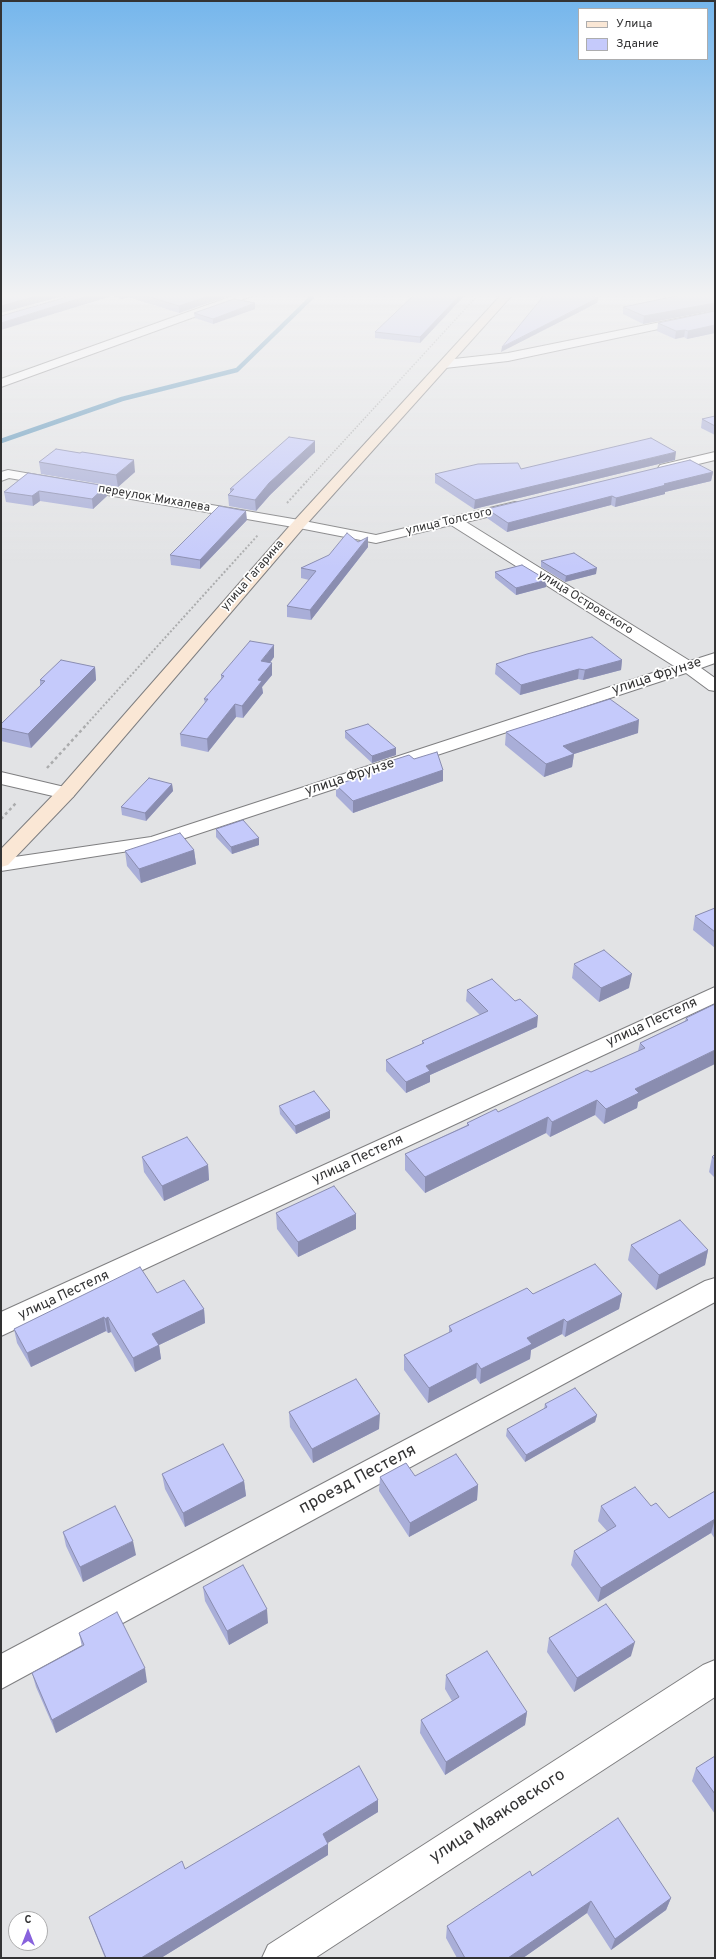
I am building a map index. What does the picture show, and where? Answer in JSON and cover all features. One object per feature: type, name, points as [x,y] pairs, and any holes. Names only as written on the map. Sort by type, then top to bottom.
[{"type":"main road","name":"улица Гагарина","points":[[1,861],[66,793],[299,524],[425,385]]},
{"type":"street","points":[[654,471],[715,456]]},
{"type":"street","name":"переулок Михалева","points":[[5,475],[299,524]]},
{"type":"street","name":"улица Толстого","points":[[299,524],[376,539],[531,502]]},
{"type":"street","name":"улица Островского","points":[[454,521],[688,666],[715,686]]},
{"type":"street","name":"улица Фрунзе","points":[[1,866],[154,842],[715,658]]},
{"type":"street","points":[[1,778],[66,793]]},
{"type":"street","name":"улица Пестеля","points":[[1,1325],[715,994]]},
{"type":"street","name":"проезд Пестеля","points":[[1,1672],[715,1289]]},
{"type":"street","name":"улица Маяковского","points":[[281,1958],[715,1677]]},
{"type":"path","points":[[1,819],[395,385]]},
{"type":"building","points":[[715,416],[715,426],[702,419]]},
{"type":"building","points":[[289,437],[315,441],[269,483],[255,500],[228,495],[234,489],[230,489]]},
{"type":"building","points":[[651,438],[676,452],[475,500],[435,474],[478,464],[518,463],[521,469]]},
{"type":"building","points":[[56,449],[134,460],[116,475],[39,462]]},
{"type":"building","points":[[690,460],[713,472],[616,498],[612,496],[508,523],[487,509]]},
{"type":"building","points":[[28,473],[106,486],[92,499],[39,491],[32,496],[4,492]]},
{"type":"building","points":[[219,506],[246,511],[200,560],[170,555]]},
{"type":"building","points":[[347,533],[358,542],[368,537],[310,610],[287,606],[316,571],[301,568],[329,555]]},
{"type":"building","points":[[574,553],[597,568],[566,576],[541,561]]},
{"type":"building","points":[[522,565],[547,580],[516,588],[495,572]]},
{"type":"building","points":[[592,637],[622,660],[585,670],[579,669],[521,685],[496,664],[527,654]]},
{"type":"building","points":[[250,641],[274,645],[261,661],[272,663],[258,680],[262,681],[242,706],[235,704],[207,739],[180,734],[208,699],[204,699],[224,676],[221,675]]},
{"type":"building","points":[[61,660],[95,667],[28,734],[1,728],[1,724],[45,681],[40,680]]},
{"type":"building","points":[[610,699],[639,720],[563,746],[574,754],[546,764],[506,732]]},
{"type":"building","points":[[368,724],[396,748],[372,756],[345,731]]},
{"type":"building","points":[[437,752],[443,770],[353,801],[336,785],[389,767],[384,763],[409,755],[414,759]]},
{"type":"building","points":[[149,778],[172,784],[145,813],[121,807]]},
{"type":"building","points":[[243,820],[259,838],[231,847],[216,829]]},
{"type":"building","points":[[180,833],[194,850],[139,869],[125,851]]},
{"type":"building","points":[[715,908],[715,932],[695,916]]},
{"type":"building","points":[[604,950],[632,974],[601,988],[574,964]]},
{"type":"building","points":[[492,979],[515,1001],[520,999],[538,1016],[426,1066],[430,1071],[406,1082],[386,1060],[424,1043],[422,1041],[488,1011],[467,990]]},
{"type":"building","points":[[715,1004],[715,1050],[635,1089],[639,1093],[606,1109],[597,1100],[552,1122],[548,1117],[425,1177],[405,1154],[469,1125],[467,1123],[496,1109],[498,1112],[587,1070],[591,1072],[645,1048],[640,1043],[688,1020],[686,1018]]},
{"type":"building","points":[[314,1091],[330,1111],[295,1126],[279,1106]]},
{"type":"building","points":[[187,1137],[208,1165],[162,1186],[142,1157]]},
{"type":"building","points":[[334,1186],[356,1214],[298,1242],[276,1213]]},
{"type":"building","points":[[680,1220],[708,1250],[659,1275],[631,1245]]},
{"type":"building","points":[[595,1264],[622,1294],[567,1322],[564,1319],[527,1338],[532,1344],[481,1369],[477,1363],[429,1388],[404,1355],[452,1331],[449,1326],[527,1288],[533,1294]]},
{"type":"building","points":[[140,1267],[157,1293],[184,1280],[204,1309],[152,1334],[159,1345],[133,1358],[108,1317],[105,1319],[104,1317],[27,1353],[14,1329]]},
{"type":"building","points":[[356,1379],[380,1414],[312,1449],[289,1412]]},
{"type":"building","points":[[575,1388],[597,1415],[526,1455],[507,1429],[547,1407],[545,1404]]},
{"type":"building","points":[[223,1444],[244,1481],[183,1513],[162,1474]]},
{"type":"building","points":[[456,1454],[478,1485],[410,1523],[380,1477],[406,1463],[415,1476]]},
{"type":"building","points":[[635,1487],[651,1506],[656,1503],[669,1518],[715,1491],[715,1519],[601,1588],[574,1551],[616,1526],[601,1506]]},
{"type":"building","points":[[115,1506],[133,1541],[80,1567],[63,1532]]},
{"type":"building","points":[[243,1565],[267,1609],[227,1631],[203,1587]]},
{"type":"building","points":[[606,1604],[635,1642],[577,1678],[549,1638]]},
{"type":"building","points":[[117,1612],[145,1668],[52,1720],[32,1673],[84,1645],[79,1633]]},
{"type":"building","points":[[487,1651],[527,1712],[446,1762],[421,1720],[459,1697],[446,1675]]},
{"type":"building","points":[[715,1756],[715,1794],[696,1768]]},
{"type":"building","points":[[359,1766],[378,1800],[323,1834],[328,1844],[141,1958],[106,1958],[89,1917],[182,1861],[185,1869]]},
{"type":"building","points":[[618,1818],[671,1898],[615,1939],[591,1901],[508,1958],[465,1958],[447,1926],[530,1871],[532,1876]]},
{"type":"waterway","points":[[1,441],[122,399],[176,385]]}]
